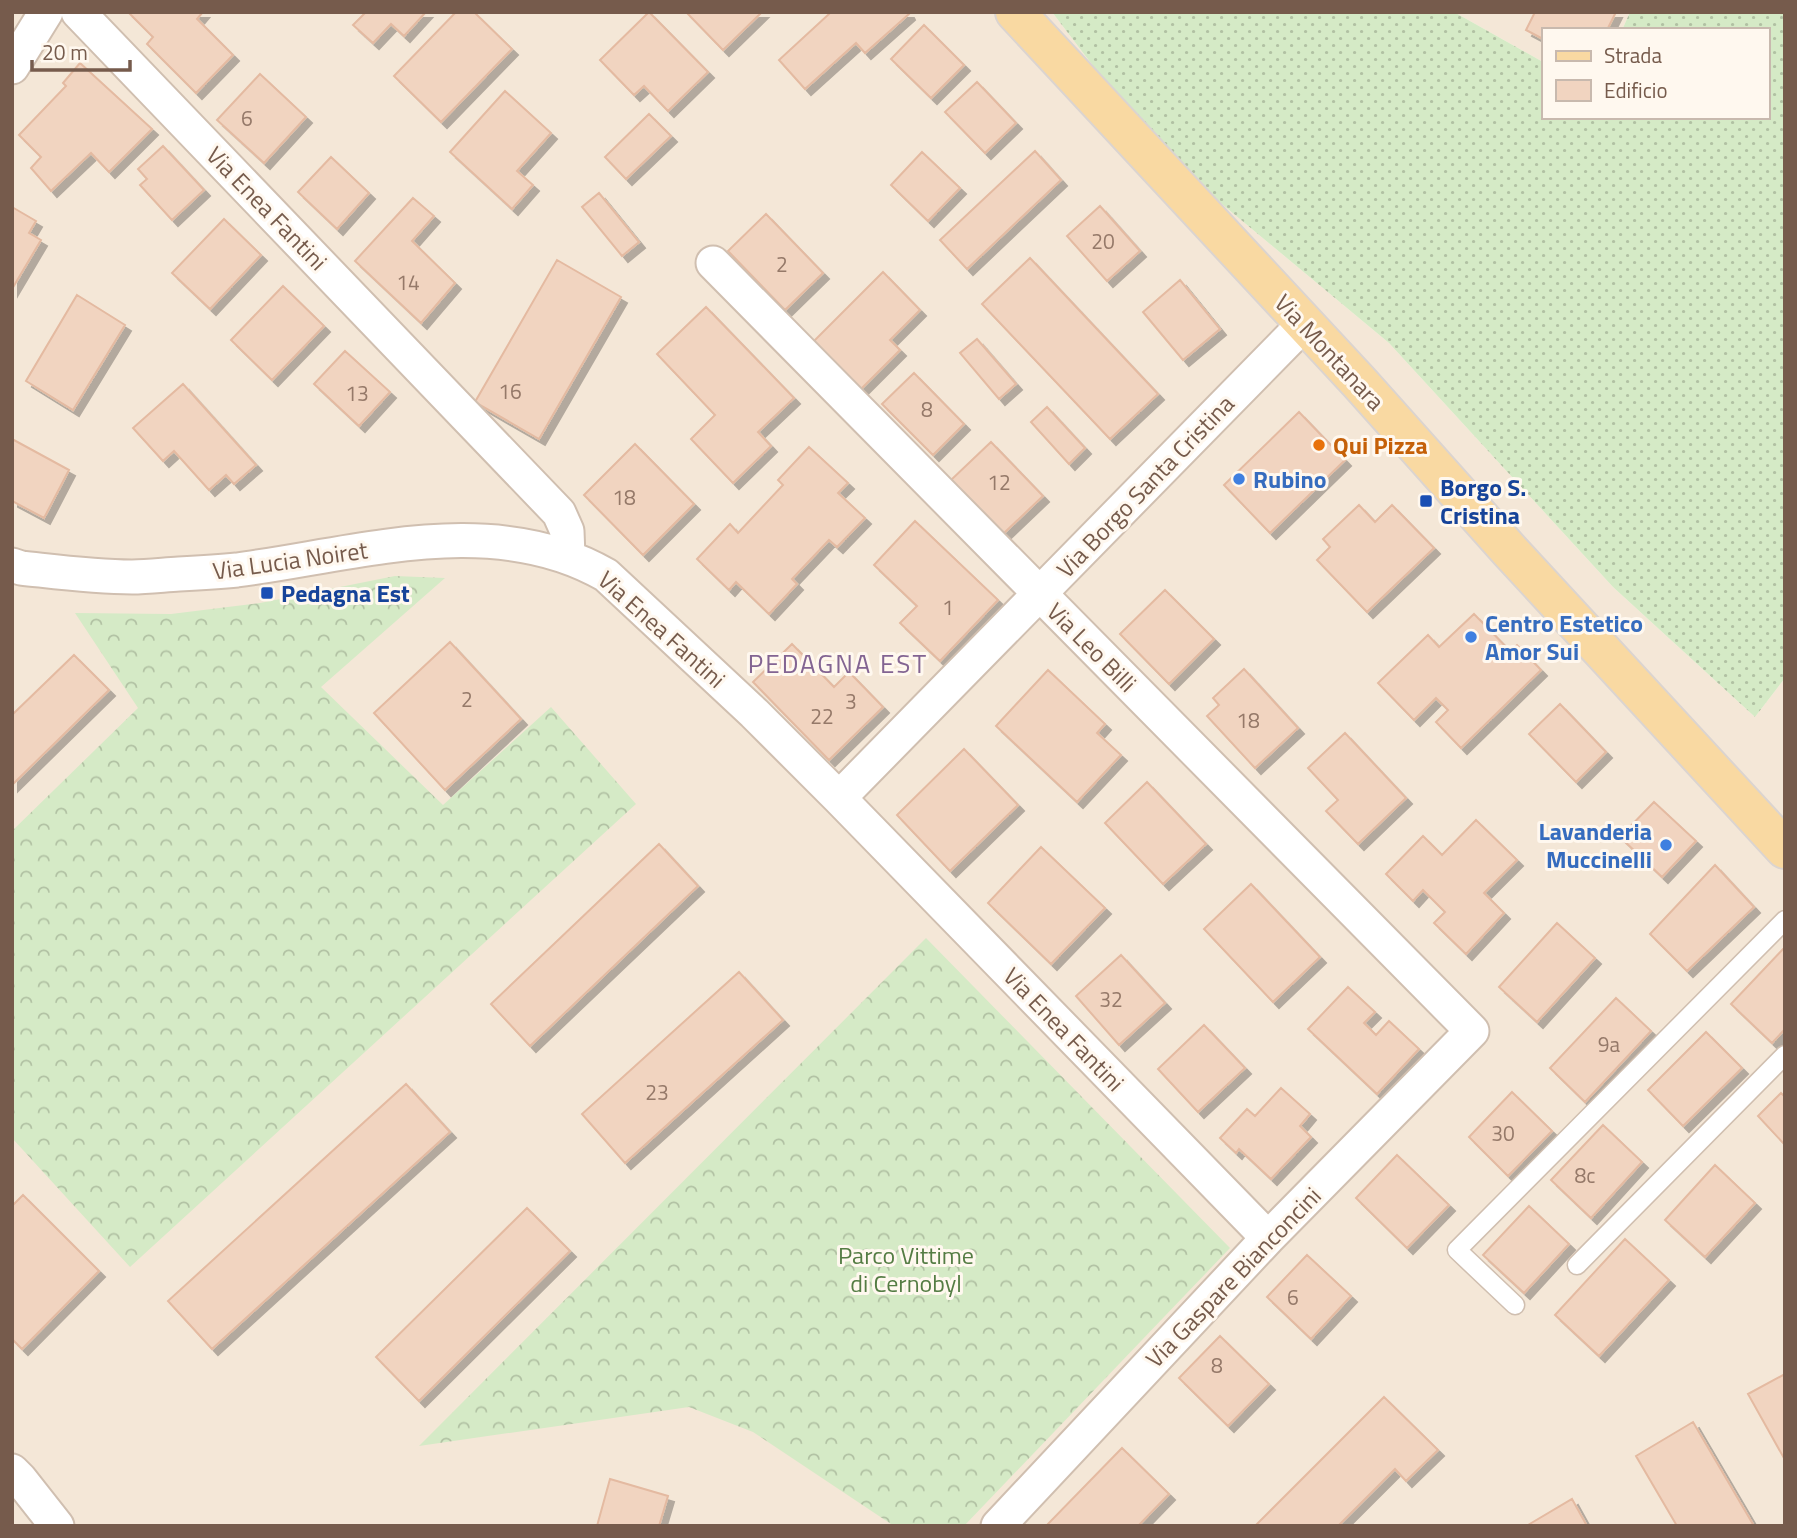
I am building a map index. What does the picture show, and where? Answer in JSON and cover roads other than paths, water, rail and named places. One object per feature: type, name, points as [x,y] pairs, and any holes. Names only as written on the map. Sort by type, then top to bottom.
[{"type":"main road","name":"Via Montanara","points":[[1014,12],[1359,382],[1509,550],[1785,849]]},
{"type":"street","points":[[12,67],[46,12]]},
{"type":"street","name":"Via Enea Fantini","points":[[78,12],[559,513],[567,531],[568,556],[606,575],[754,713],[1268,1238]]},
{"type":"street","name":"Via Leo Billi","points":[[713,263],[1472,1031]]},
{"type":"street","name":"Via Borgo Santa Cristina","points":[[839,798],[1304,324]]},
{"type":"street","name":"Via Lucia Noiret","points":[[12,565],[134,578],[237,570],[371,548],[445,541],[496,542],[544,549],[568,556]]},
{"type":"street","name":"Via Gaspare Bianconcini","points":[[998,1526],[1268,1238],[1472,1031]]},
{"type":"street","points":[[12,1471],[57,1526]]},
{"type":"lane","points":[[1515,1305],[1457,1250],[1785,920]]},
{"type":"lane","points":[[1577,1265],[1785,1055]]},
{"type":"place","name":"Qui Pizza","points":[[1319,445]]},
{"type":"place","name":"Rubino","points":[[1239,479]]},
{"type":"place","name":"Borgo S. Cristina","points":[[1426,501]]},
{"type":"place","name":"Pedagna Est","points":[[267,593]]},
{"type":"place","name":"Centro Estetico Amor Sui","points":[[1471,637]]},
{"type":"place","name":"Lavanderia Muccinelli","points":[[1666,845]]},
{"type":"district","name":"PEDAGNA EST","points":[[838,663]]},
{"type":"park label","name":"Parco Vittime di Cernobyl","points":[[906,1269]]}]
